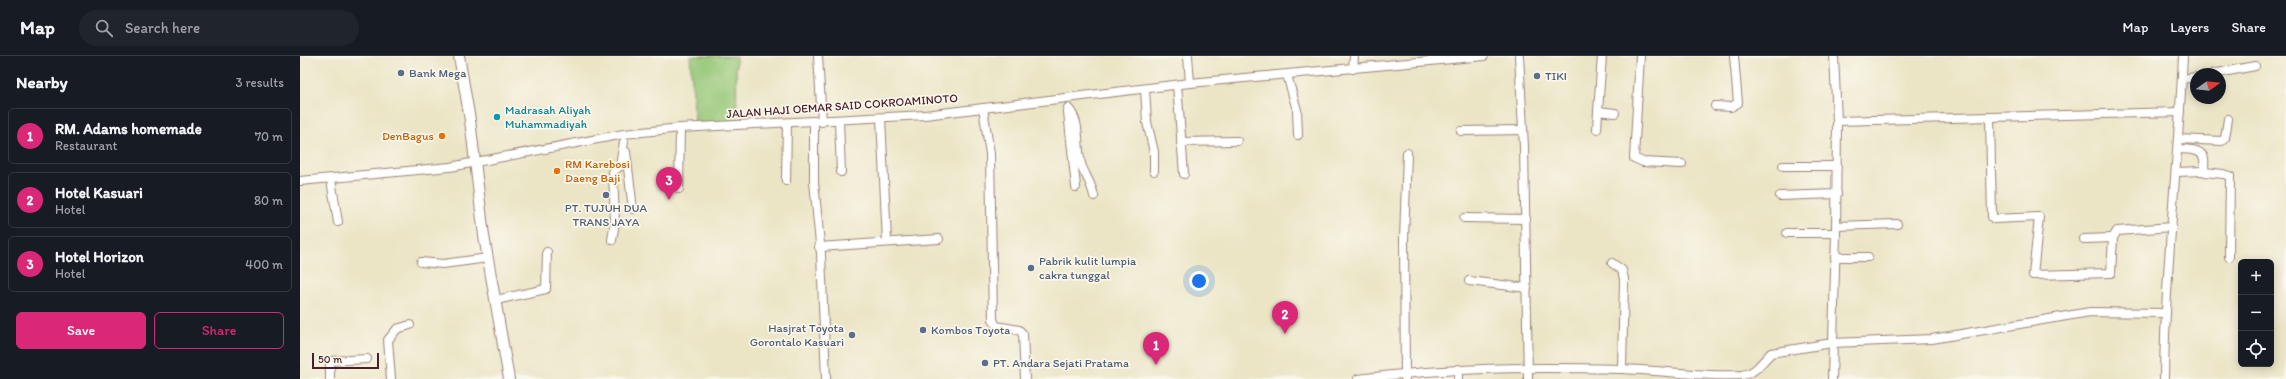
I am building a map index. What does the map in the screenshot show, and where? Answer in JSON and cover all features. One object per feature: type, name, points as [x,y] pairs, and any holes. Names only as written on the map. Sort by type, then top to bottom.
[{"type":"street","points":[[459,56],[468,107],[488,258],[509,379]]},
{"type":"street","points":[[818,56],[818,122],[814,182],[826,379]]},
{"type":"street","points":[[1188,56],[1190,83]]},
{"type":"street","points":[[1353,69],[1354,56]]},
{"type":"street","name":"JALAN HAJI OEMAR SAID COKROAMINOTO","points":[[300,181],[331,180],[407,173],[680,128],[787,124],[881,118],[1066,99],[1190,83],[1353,69],[1409,60],[1484,56]]},
{"type":"street","points":[[1519,56],[1526,220],[1528,379]]},
{"type":"street","points":[[1597,129],[1602,56]]},
{"type":"street","points":[[1640,56],[1634,158],[1643,162],[1682,164]]},
{"type":"street","points":[[1715,106],[1731,107],[1738,104],[1734,56]]},
{"type":"street","points":[[1832,379],[1837,166],[1837,121],[1834,56]]},
{"type":"street","points":[[2164,379],[2164,313],[2178,149],[2183,56]]},
{"type":"street","points":[[2226,71],[2255,66]]},
{"type":"street","points":[[1287,75],[1297,110],[1298,135]]},
{"type":"street","points":[[2182,80],[2190,78]]},
{"type":"street","points":[[1177,85],[1184,174]]},
{"type":"street","points":[[1145,89],[1147,122],[1154,152],[1154,170]]},
{"type":"street","points":[[1066,99],[1076,187]]},
{"type":"street","points":[[983,108],[990,154],[994,319],[996,326],[1019,330],[1023,334],[1025,379]]},
{"type":"street","points":[[1068,108],[1075,118],[1081,162],[1089,179],[1094,196]]},
{"type":"street","points":[[1598,112],[1615,113]]},
{"type":"street","points":[[1837,121],[2180,112]]},
{"type":"street","points":[[1990,117],[1992,217],[1994,219],[2039,217],[2032,274],[2111,273],[2114,238],[2117,231],[2172,227]]},
{"type":"street","points":[[881,118],[887,241]]},
{"type":"street","points":[[2178,139],[2222,141],[2225,138],[2228,119]]},
{"type":"street","points":[[840,121],[841,172]]},
{"type":"street","points":[[786,182],[787,124]]},
{"type":"street","points":[[679,189],[680,128]]},
{"type":"street","points":[[1461,131],[1523,130]]},
{"type":"street","points":[[624,138],[633,209]]},
{"type":"street","points":[[612,240],[615,222],[613,172],[620,166],[624,138]]},
{"type":"street","points":[[1181,142],[1237,141]]},
{"type":"street","points":[[2178,149],[2195,150],[2201,153],[2205,160],[2204,171]]},
{"type":"street","points":[[1405,376],[1404,238],[1407,153]]},
{"type":"street","points":[[1783,166],[1837,166]]},
{"type":"street","points":[[2176,172],[2204,171],[2208,173],[2227,175],[2231,180],[2229,257]]},
{"type":"street","points":[[331,180],[338,222]]},
{"type":"street","points":[[1780,196],[1836,194]]},
{"type":"street","points":[[1464,218],[1526,220]]},
{"type":"street","points":[[1787,233],[1897,224]]},
{"type":"street","points":[[2084,239],[2114,238]]},
{"type":"street","points":[[819,247],[887,241],[939,239]]},
{"type":"street","points":[[496,300],[546,289],[547,252]]},
{"type":"street","points":[[1835,257],[1868,257]]},
{"type":"street","points":[[421,262],[442,264],[488,258]]},
{"type":"street","points":[[1612,263],[1622,270],[1624,279],[1622,369]]},
{"type":"street","points":[[1469,281],[1527,288]]},
{"type":"street","points":[[1358,379],[1405,376],[1458,369],[1528,368],[1622,369],[1742,375],[1750,373],[1757,368],[1771,353],[1832,343],[1932,339],[2090,312],[2164,313]]},
{"type":"street","points":[[391,379],[388,340],[397,329],[410,325]]},
{"type":"street","points":[[330,379],[330,361],[367,359]]},
{"type":"street","points":[[1458,369],[1458,379]]},
{"type":"green space","points":[[690,56],[736,56],[737,122],[695,124]]},
{"type":"place","name":"Bank Mega","points":[[401,73]]},
{"type":"place","name":"TIKI","points":[[1537,76]]},
{"type":"place","name":"Madrasah Aliyah Muhammadiyah","points":[[497,117]]},
{"type":"place","name":"DenBagus","points":[[442,136]]},
{"type":"place","name":"RM Karebosi Daeng Baji","points":[[557,171]]},
{"type":"place","name":"PT. TUJUH DUA TRANS JAYA","points":[[606,195]]},
{"type":"place","name":"Hotel Horizon","points":[[669,200]]},
{"type":"place","name":"Pabrik kulit lumpia cakra tunggal","points":[[1031,268]]},
{"type":"place","name":"Kombos Toyota","points":[[923,330]]},
{"type":"place","name":"Hotel Kasuari","points":[[1285,334]]},
{"type":"place","name":"Hasjrat Toyota Gorontalo Kasuari","points":[[852,335]]},
{"type":"place","name":"PT. Andara Sejati Pratama","points":[[985,363]]},
{"type":"place","name":"RM. Adams homemade","points":[[1156,365]]}]
